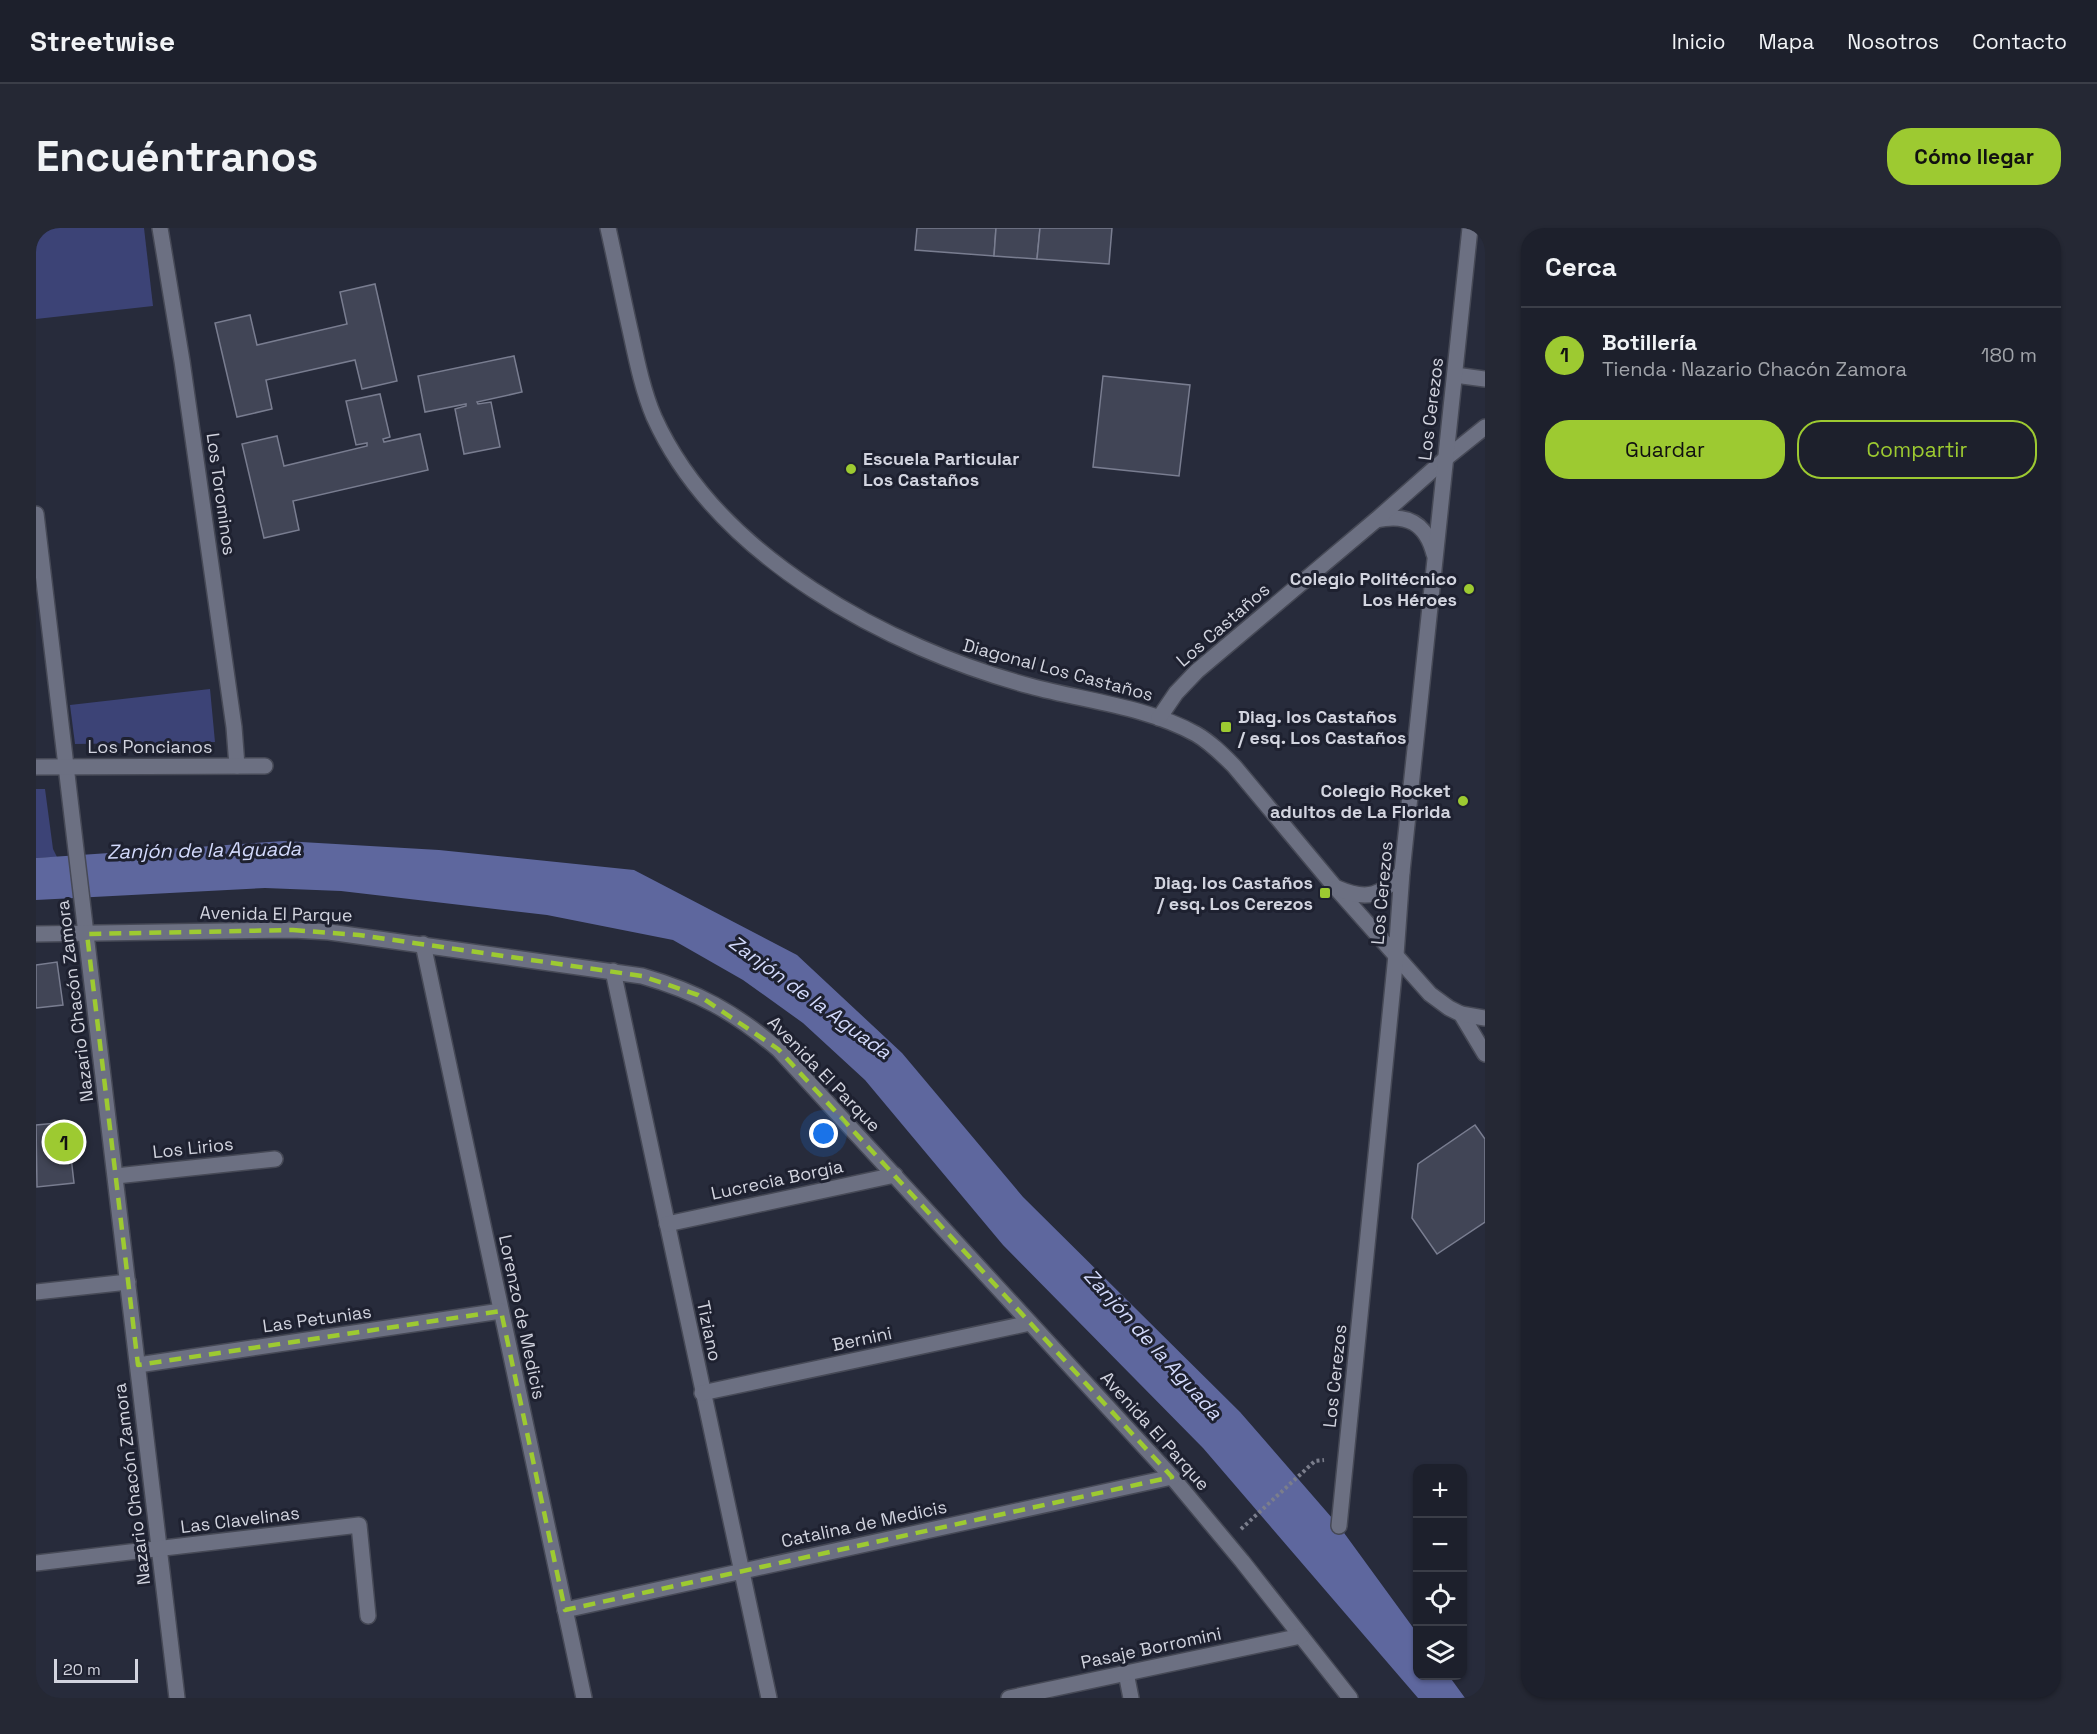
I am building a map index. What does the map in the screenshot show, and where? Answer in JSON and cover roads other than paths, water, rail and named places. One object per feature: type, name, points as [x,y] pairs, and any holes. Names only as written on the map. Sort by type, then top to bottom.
[{"type":"street","name":"Los Torominos","points":[[160,228],[194,444],[234,726],[237,766]]},
{"type":"street","name":"Diagonal Los Castaños","points":[[608,228],[637,361],[653,415],[669,447],[688,476],[727,521],[792,574],[873,625],[910,643],[991,676],[1159,718],[1197,735],[1234,766],[1335,887],[1437,1000],[1461,1014],[1485,1054]]},
{"type":"street","name":"Los Cerezos","points":[[1340,1526],[1396,956],[1402,872],[1470,228]]},
{"type":"street","points":[[1455,375],[1485,379]]},
{"type":"street","name":"Los Castaños","points":[[1159,718],[1186,682],[1485,427]]},
{"type":"street","points":[[1376,520],[1392,516],[1408,520],[1422,528],[1431,542],[1435,558]]},
{"type":"street","name":"Nazario Chacón Zamora","points":[[36,522],[177,1698]]},
{"type":"street","name":"Los Poncianos","points":[[36,767],[265,766]]},
{"type":"street","points":[[1335,887],[1353,895],[1372,895],[1390,887],[1402,872]]},
{"type":"street","name":"Avenida El Parque","points":[[36,934],[293,930],[359,935],[642,976],[671,984],[725,1009],[753,1027],[801,1073],[1172,1477],[1242,1561],[1350,1698]]},
{"type":"street","name":"Lorenzo de Medicis","points":[[423,944],[584,1698]]},
{"type":"street","name":"Tiziano","points":[[613,971],[769,1698]]},
{"type":"street","points":[[1461,1014],[1485,1018]]},
{"type":"street","name":"Los Lirios","points":[[116,1176],[275,1159]]},
{"type":"street","name":"Lucrecia Borgia","points":[[667,1224],[894,1175]]},
{"type":"street","points":[[36,1292],[128,1282]]},
{"type":"street","name":"Las Petunias","points":[[138,1365],[501,1311]]},
{"type":"street","name":"Bernini","points":[[702,1393],[1030,1323]]},
{"type":"street","name":"Catalina de Medicis","points":[[565,1611],[1172,1477]]},
{"type":"street","name":"Las Clavelinas","points":[[36,1563],[359,1524],[368,1616]]},
{"type":"street","name":"Pasaje Borromini","points":[[1009,1698],[1301,1636]]},
{"type":"street","points":[[1126,1673],[1131,1698]]},
{"type":"water","name":"Zanjón de la Aguada","points":[[284,841],[439,850],[634,870],[797,955],[902,1053],[1023,1197],[1240,1412],[1339,1526],[1413,1628],[1413,1680],[1452,1680],[1465,1698],[1418,1698],[1203,1448],[1003,1245],[865,1080],[803,1023],[743,980],[673,940],[547,915],[341,891],[265,888],[36,900],[36,858]]},
{"type":"place","name":"Escuela Particular Los Castaños","points":[[851,469]]},
{"type":"place","name":"Colegio Politécnico Los Héroes","points":[[1469,589]]},
{"type":"place","name":"Diag. los Castaños / esq. Los Castaños","points":[[1226,727]]},
{"type":"place","name":"Colegio Rocket adultos de La Florida","points":[[1463,801]]},
{"type":"place","name":"Diag. los Castaños / esq. Los Cerezos","points":[[1325,893]]},
{"type":"place","name":"Botillería","points":[[64,1142]]}]
